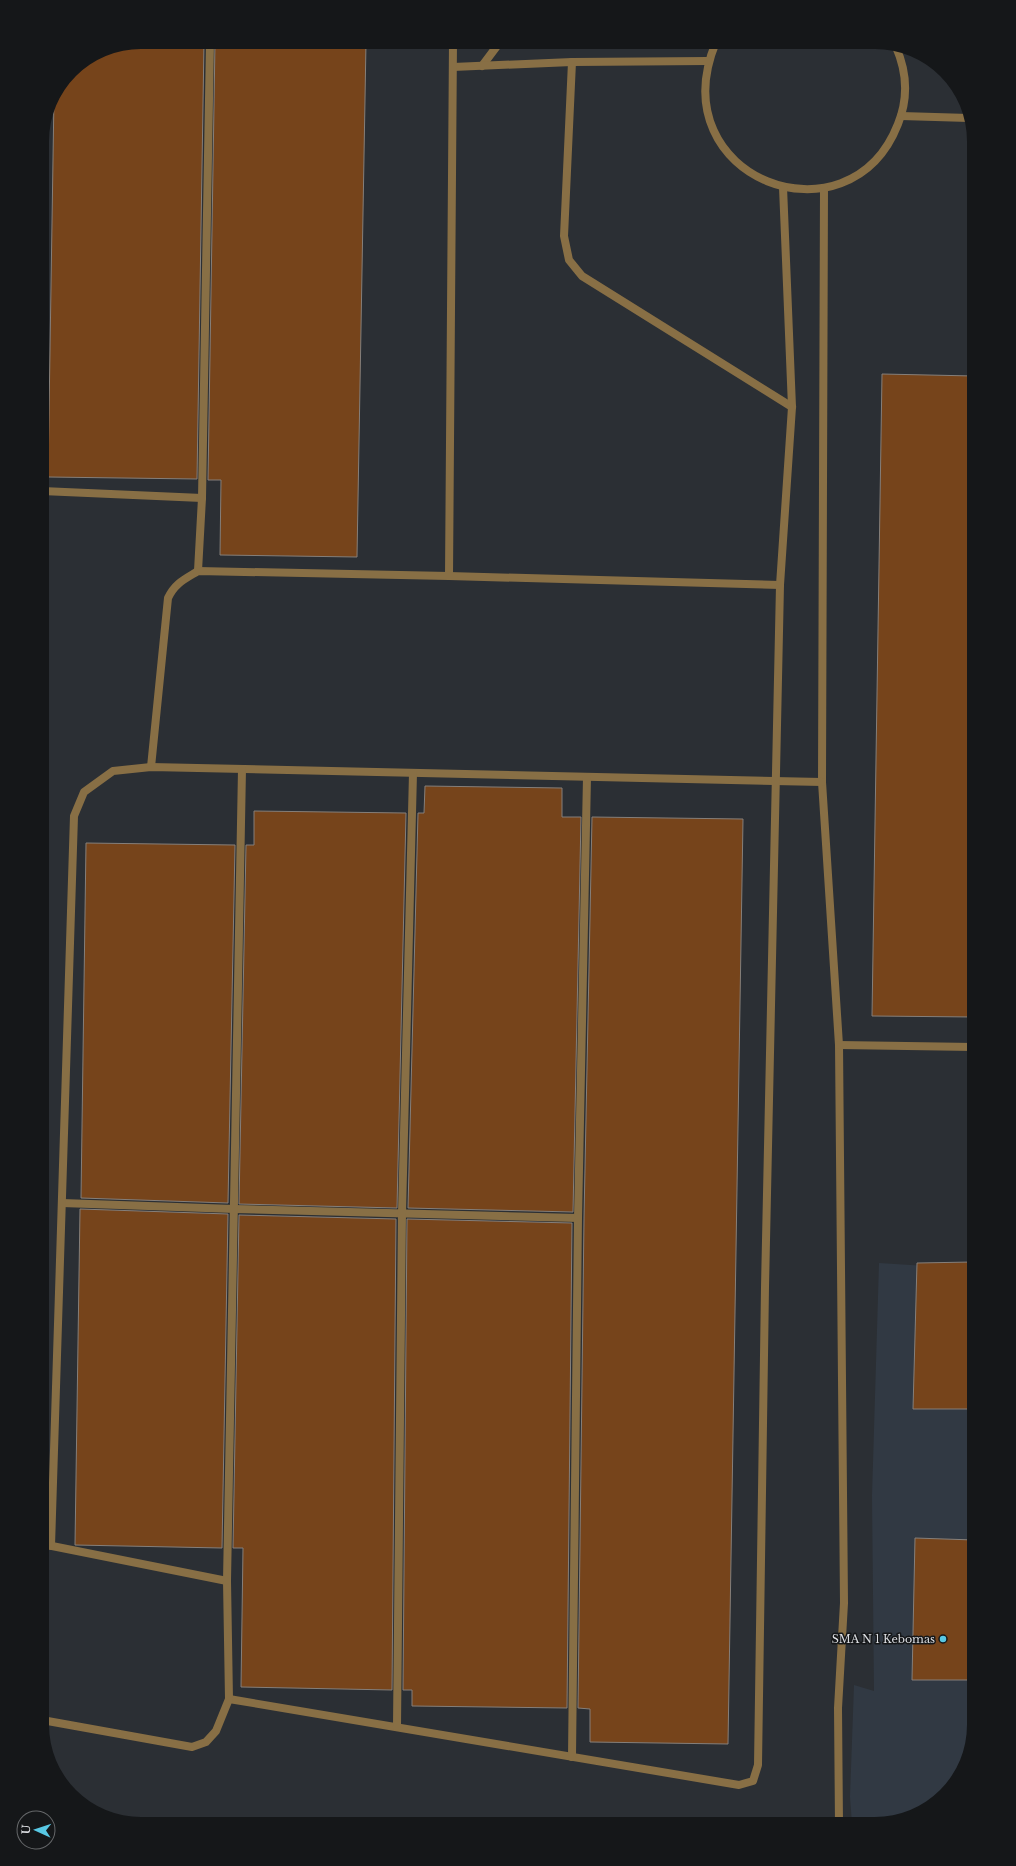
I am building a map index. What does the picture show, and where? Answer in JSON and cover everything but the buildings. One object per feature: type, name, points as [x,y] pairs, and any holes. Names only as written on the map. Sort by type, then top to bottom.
[{"type":"street","points":[[198,571],[202,498],[210,49]]},
{"type":"street","points":[[449,576],[454,49]]},
{"type":"street","points":[[482,66],[495,49]]},
{"type":"street","points":[[713,49],[708,61],[704,87],[708,115],[718,140],[735,161],[758,178],[783,187],[803,190],[824,188],[864,170],[880,155],[893,136],[901,116],[905,95],[904,75],[897,52]]},
{"type":"street","points":[[453,67],[572,62],[708,61]]},
{"type":"street","points":[[572,62],[564,236],[569,260],[582,276],[792,407]]},
{"type":"street","points":[[901,116],[964,118]]},
{"type":"street","points":[[229,1699],[739,1785],[753,1781],[758,1765],[765,1295],[780,585],[792,407],[783,187]]},
{"type":"street","points":[[824,188],[822,782],[839,1045],[844,1603],[838,1708],[839,1817]]},
{"type":"street","points":[[49,491],[202,498]]},
{"type":"street","points":[[151,767],[168,598],[179,582],[198,571],[780,585]]},
{"type":"street","points":[[227,1581],[51,1546],[74,816],[84,792],[113,771],[151,767],[822,782]]},
{"type":"street","points":[[49,1721],[192,1747],[206,1742],[216,1731],[229,1699],[227,1581],[242,769]]},
{"type":"street","points":[[397,1727],[402,1213],[413,773]]},
{"type":"street","points":[[572,1757],[578,1218],[587,777]]},
{"type":"street","points":[[839,1045],[967,1048]]},
{"type":"street","points":[[62,1203],[578,1218]]},
{"type":"shaded area","points":[[879,1263],[967,1269],[967,1725],[964,1749],[952,1776],[940,1790],[921,1805],[905,1812],[893,1815],[881,1817],[851,1817],[850,1797],[854,1685],[874,1691],[872,1496]]},
{"type":"place","name":"SMA N 1 Kebomas","points":[[943,1639]]}]
